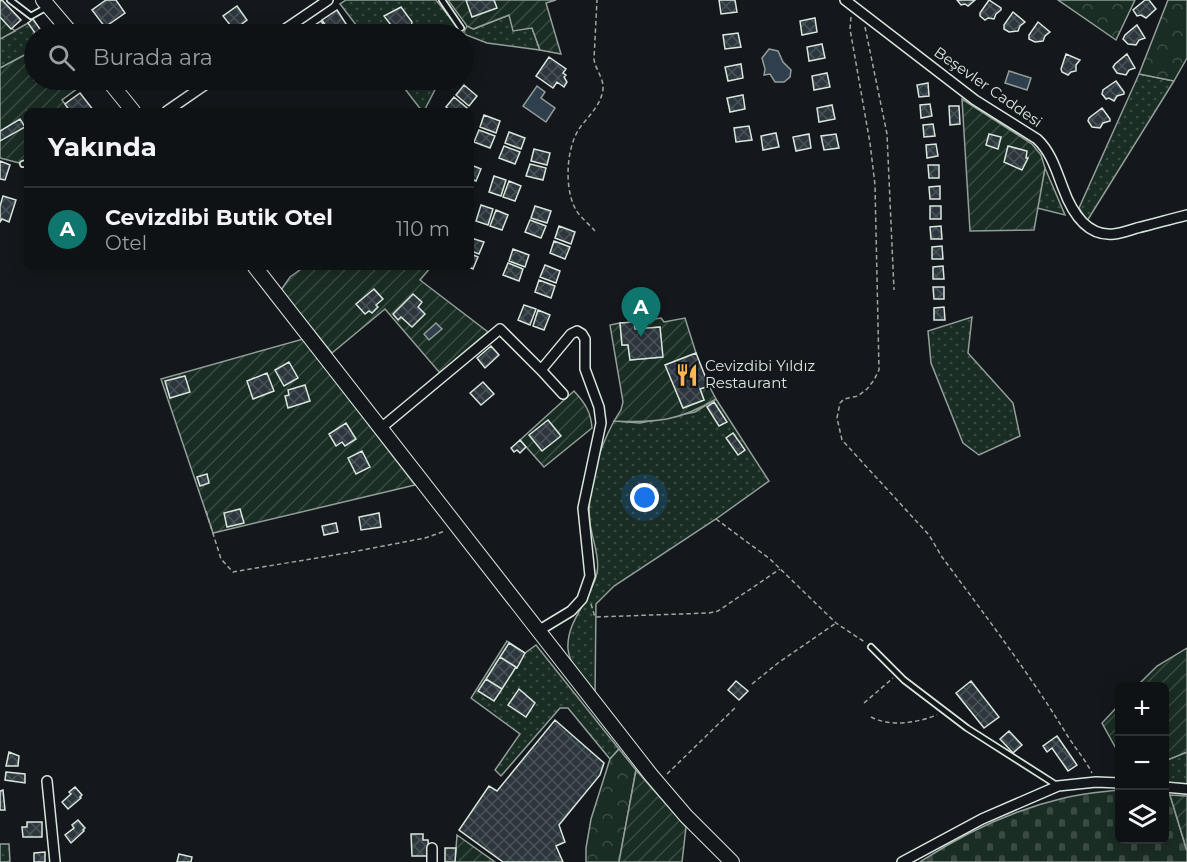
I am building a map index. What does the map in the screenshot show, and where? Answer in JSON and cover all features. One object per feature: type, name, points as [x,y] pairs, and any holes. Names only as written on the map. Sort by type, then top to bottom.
[{"type":"main road","points":[[46,3],[64,24]]},
{"type":"main road","points":[[116,90],[131,108]]},
{"type":"main road","points":[[257,270],[658,783],[686,816],[732,862]]},
{"type":"street","points":[[293,24],[328,0]]},
{"type":"street","name":"Beşevler Caddesi","points":[[844,0],[975,100],[1037,139],[1052,160],[1076,215],[1090,228],[1113,234],[1187,215]]},
{"type":"street","points":[[172,108],[198,90]]},
{"type":"street","points":[[381,428],[500,329],[563,394]]},
{"type":"street","points":[[538,631],[571,611],[582,599],[588,584],[590,567],[583,508],[601,423],[585,369],[585,339],[582,334],[577,331],[571,334],[541,370]]},
{"type":"street","points":[[47,781],[55,862]]},
{"type":"street","points":[[902,862],[982,819],[1058,786],[1096,782],[1115,783]]},
{"type":"street","points":[[1169,788],[1187,789]]},
{"type":"street","points":[[432,848],[432,862]]},
{"type":"lane","points":[[10,0],[31,16],[46,3]]},
{"type":"lane","points":[[442,0],[458,24]]},
{"type":"lane","points":[[871,647],[898,674],[967,728],[1058,786]]},
{"type":"path","points":[[595,231],[576,210],[570,193],[568,177],[571,151],[576,134],[592,115],[603,90],[603,81],[595,66],[594,58],[597,0]]},
{"type":"path","points":[[854,7],[850,18],[850,29],[875,185],[879,370],[867,389],[858,396],[844,399],[840,403],[837,418],[842,440],[928,535],[1042,695],[1083,756],[1096,782]]},
{"type":"path","points":[[869,18],[865,24],[865,30],[887,134],[894,290]]},
{"type":"path","points":[[206,511],[221,559],[233,572],[394,544],[440,534],[457,526]]},
{"type":"path","points":[[716,519],[780,569],[836,622],[871,647]]},
{"type":"path","points":[[596,617],[718,611],[780,569]]},
{"type":"path","points":[[752,684],[836,622]]},
{"type":"path","points":[[864,703],[898,674]]},
{"type":"path","points":[[658,783],[737,706]]},
{"type":"path","points":[[871,717],[888,723],[900,723],[925,719],[946,711]]},
{"type":"green space","points":[[346,0],[436,0],[455,24],[355,24],[340,4]]},
{"type":"green space","points":[[448,0],[556,0],[546,3],[561,54],[540,50],[532,28],[513,31],[509,15],[474,29],[474,24],[466,24]]},
{"type":"green space","points":[[1058,0],[1135,0],[1116,40]]},
{"type":"green space","points":[[1168,0],[1187,0],[1187,58],[1174,81],[1139,74]]},
{"type":"green space","points":[[509,15],[532,28],[540,50],[487,43],[474,38],[474,29]]},
{"type":"green space","points":[[0,17],[15,31],[0,39]]},
{"type":"green space","points":[[24,25],[24,55],[0,68],[0,39]]},
{"type":"green space","points":[[24,55],[24,90],[76,90],[62,100],[68,108],[24,108],[23,164],[0,158],[0,68]]},
{"type":"green space","points":[[1139,74],[1174,81],[1087,221],[1079,208]]},
{"type":"green space","points":[[406,90],[435,90],[426,108],[420,108]]},
{"type":"green space","points":[[962,99],[1032,144],[1041,155],[1045,168],[1034,230],[970,231]]},
{"type":"green space","points":[[1045,168],[1065,215],[1037,208]]},
{"type":"green space","points":[[300,270],[428,270],[420,280],[488,332],[440,373],[385,309],[332,353],[281,290],[290,277]]},
{"type":"green space","points":[[972,317],[968,353],[1013,403],[1020,436],[979,455],[963,443],[931,363],[928,331]]},
{"type":"green space","points":[[661,318],[664,322],[685,318],[696,353],[666,365],[683,408],[704,400],[700,389],[709,386],[716,399],[690,412],[667,419],[642,422],[614,421],[623,402],[610,325],[620,323],[622,345],[628,345],[630,360],[662,357],[660,327],[635,329],[634,322]]},
{"type":"green space","points":[[303,339],[415,485],[213,533],[161,379]]},
{"type":"green space","points":[[574,391],[587,408],[592,428],[544,467],[520,440]]},
{"type":"green space","points":[[716,399],[769,481],[614,586],[596,604],[595,696],[569,656],[568,639],[597,573],[597,555],[589,510],[594,470],[603,445],[614,421],[640,423],[695,412]]},
{"type":"green space","points":[[507,641],[525,653],[536,645],[619,749],[610,759],[568,708],[560,708],[501,776],[495,770],[520,734],[471,698]]},
{"type":"green space","points":[[1187,648],[1187,752],[1169,759],[1169,682],[1141,682],[1157,666]]},
{"type":"green space","points":[[1115,709],[1115,747],[1102,723]]},
{"type":"green space","points":[[619,749],[636,770],[619,862],[586,862],[591,819],[610,759]]},
{"type":"green space","points":[[1187,752],[1187,786],[1169,785],[1169,759]]},
{"type":"green space","points":[[636,770],[686,827],[682,862],[619,862]]},
{"type":"green space","points":[[1115,790],[1115,844],[1169,844],[1170,795],[1187,851],[1187,862],[920,862],[971,832],[1008,816],[1045,803]]},
{"type":"green space","points":[[1170,795],[1187,796],[1187,851]]},
{"type":"green space","points":[[457,835],[495,862],[455,862]]},
{"type":"green space","points":[[0,844],[9,844],[10,862],[0,862]]},
{"type":"water","points":[[769,49],[778,51],[783,62],[791,70],[790,77],[784,82],[775,82],[770,74],[764,75],[762,58]]},
{"type":"water","points":[[1009,71],[1031,78],[1027,90],[1005,83]]},
{"type":"water","points":[[537,86],[545,92],[541,98],[555,108],[546,122],[523,106]]},
{"type":"water","points":[[436,323],[442,329],[429,340],[424,334]]},
{"type":"building","points":[[2,0],[21,20],[11,29],[0,17],[0,1]]},
{"type":"building","points":[[106,0],[116,0],[125,13],[109,24],[103,24],[92,10]]},
{"type":"building","points":[[466,0],[494,0],[497,8],[472,17]]},
{"type":"building","points":[[719,0],[735,0],[737,12],[721,14]]},
{"type":"building","points":[[957,0],[975,0],[968,6],[961,5]]},
{"type":"building","points":[[989,0],[1001,10],[994,19],[985,20],[980,13]]},
{"type":"building","points":[[1145,0],[1149,0],[1156,9],[1146,18],[1141,15],[1137,16],[1133,10]]},
{"type":"building","points":[[237,6],[247,20],[242,24],[229,24],[223,16]]},
{"type":"building","points":[[401,7],[412,24],[390,24],[384,16]]},
{"type":"building","points":[[337,10],[346,24],[325,24],[322,20]]},
{"type":"building","points":[[1013,12],[1025,22],[1018,31],[1009,32],[1004,29],[1004,25]]},
{"type":"building","points":[[815,18],[817,32],[802,35],[800,21]]},
{"type":"building","points":[[33,19],[36,24],[29,24]]},
{"type":"building","points":[[1038,22],[1050,32],[1043,41],[1035,42],[1029,39],[1029,35]]},
{"type":"building","points":[[1137,25],[1145,38],[1139,40],[1136,45],[1128,44],[1123,39]]},
{"type":"building","points":[[738,33],[741,47],[725,49],[723,35]]},
{"type":"building","points":[[822,44],[825,58],[809,61],[807,47]]},
{"type":"building","points":[[1066,54],[1080,60],[1076,65],[1076,71],[1068,75],[1061,69]]},
{"type":"building","points":[[1127,54],[1135,68],[1129,70],[1126,75],[1117,73],[1113,67]]},
{"type":"building","points":[[549,57],[566,69],[563,73],[566,75],[564,77],[567,82],[564,87],[557,82],[553,88],[536,76]]},
{"type":"building","points":[[741,64],[743,78],[728,81],[725,67]]},
{"type":"building","points":[[827,73],[830,87],[814,90],[812,76]]},
{"type":"building","points":[[1116,81],[1124,94],[1117,96],[1114,101],[1106,99],[1102,94],[1103,90]]},
{"type":"building","points":[[928,83],[929,96],[919,97],[917,85]]},
{"type":"building","points":[[460,90],[470,90],[477,96],[469,106],[456,95]]},
{"type":"building","points":[[80,93],[92,108],[68,108],[65,104]]},
{"type":"building","points":[[743,95],[745,109],[730,112],[727,98]]},
{"type":"building","points":[[454,97],[467,108],[447,108]]},
{"type":"building","points":[[930,104],[932,116],[921,118],[920,105]]},
{"type":"building","points":[[832,105],[835,119],[819,122],[817,108]]},
{"type":"building","points":[[949,106],[959,106],[960,124],[950,125]]},
{"type":"building","points":[[1102,108],[1110,121],[1103,123],[1100,128],[1092,127],[1088,121],[1089,118]]},
{"type":"building","points":[[484,115],[500,121],[496,133],[480,127]]},
{"type":"building","points":[[20,119],[24,125],[24,128],[0,141],[0,131]]},
{"type":"building","points":[[933,124],[935,136],[924,137],[923,125]]},
{"type":"building","points":[[749,126],[752,140],[736,142],[734,128]]},
{"type":"building","points":[[479,130],[495,136],[490,148],[474,142]]},
{"type":"building","points":[[509,132],[525,138],[521,149],[505,143]]},
{"type":"building","points":[[776,133],[779,147],[763,150],[761,136]]},
{"type":"building","points":[[809,134],[811,148],[796,151],[793,137]]},
{"type":"building","points":[[836,134],[839,148],[824,150],[821,136]]},
{"type":"building","points":[[989,134],[1001,137],[998,149],[986,145]]},
{"type":"building","points":[[936,144],[938,156],[927,158],[926,145]]},
{"type":"building","points":[[504,146],[520,152],[515,164],[499,158]]},
{"type":"building","points":[[1008,146],[1027,151],[1026,158],[1028,158],[1022,170],[1004,162]]},
{"type":"building","points":[[534,149],[550,153],[547,165],[531,161]]},
{"type":"building","points":[[0,161],[10,165],[5,180],[0,179]]},
{"type":"building","points":[[530,164],[546,168],[543,180],[526,176]]},
{"type":"building","points":[[928,165],[939,165],[939,178],[929,178]]},
{"type":"building","points":[[474,166],[481,169],[476,181],[474,180]]},
{"type":"building","points":[[494,176],[506,180],[501,196],[489,192]]},
{"type":"building","points":[[509,181],[521,186],[515,201],[503,197]]},
{"type":"building","points":[[940,186],[940,199],[930,199],[929,187]]},
{"type":"building","points":[[3,196],[16,200],[9,222],[2,219],[0,222],[0,206]]},
{"type":"building","points":[[481,205],[493,209],[488,225],[476,221]]},
{"type":"building","points":[[535,206],[551,211],[547,223],[531,218]]},
{"type":"building","points":[[930,206],[941,206],[941,219],[930,219]]},
{"type":"building","points":[[496,210],[508,215],[502,230],[490,226]]},
{"type":"building","points":[[530,220],[546,226],[541,238],[525,232]]},
{"type":"building","points":[[559,226],[575,232],[571,244],[555,238]]},
{"type":"building","points":[[941,226],[942,239],[931,239],[930,227]]},
{"type":"building","points":[[474,239],[484,242],[479,254],[474,252]]},
{"type":"building","points":[[554,241],[570,247],[565,259],[550,253]]},
{"type":"building","points":[[942,246],[943,259],[932,259],[932,247]]},
{"type":"building","points":[[513,249],[529,255],[525,267],[509,261]]},
{"type":"building","points":[[474,255],[478,257],[474,267]]},
{"type":"building","points":[[508,263],[523,269],[519,281],[503,275]]},
{"type":"building","points":[[545,265],[560,271],[556,283],[540,277]]},
{"type":"building","points":[[943,266],[944,279],[933,279],[933,267]]},
{"type":"building","points":[[539,280],[555,286],[551,298],[535,292]]},
{"type":"building","points":[[933,287],[944,287],[944,299],[934,299]]},
{"type":"building","points":[[374,289],[383,299],[372,313],[369,311],[365,314],[356,304]]},
{"type":"building","points":[[413,294],[422,302],[418,307],[425,314],[412,327],[401,317],[398,320],[393,314]]},
{"type":"building","points":[[524,305],[536,309],[530,325],[518,320]]},
{"type":"building","points":[[944,307],[945,320],[934,320],[934,308]]},
{"type":"building","points":[[538,310],[550,315],[544,330],[533,326]]},
{"type":"building","points":[[634,322],[635,329],[660,327],[663,357],[630,360],[628,345],[622,345],[620,323]]},
{"type":"building","points":[[491,346],[499,355],[485,368],[477,358]]},
{"type":"building","name":"Cevizdibi Yıldız Restaurant","points":[[696,353],[709,386],[700,389],[704,400],[683,408],[665,365]]},
{"type":"building","points":[[289,362],[298,378],[284,386],[275,370]]},
{"type":"building","points":[[267,373],[274,391],[253,399],[247,381]]},
{"type":"building","points":[[185,376],[190,392],[170,398],[165,381]]},
{"type":"building","points":[[483,382],[494,394],[481,405],[470,393]]},
{"type":"building","points":[[305,385],[310,401],[288,408],[285,396],[289,395],[288,390]]},
{"type":"building","points":[[714,402],[727,422],[719,426],[707,407]]},
{"type":"building","points":[[548,420],[561,436],[542,451],[529,435]]},
{"type":"building","points":[[346,423],[356,439],[345,446],[342,442],[336,446],[329,434]]},
{"type":"building","points":[[733,433],[745,450],[738,455],[726,438]]},
{"type":"building","points":[[520,440],[526,447],[520,453],[517,450],[514,452],[511,448]]},
{"type":"building","points":[[362,451],[370,467],[356,474],[348,458]]},
{"type":"building","points":[[207,474],[209,483],[200,486],[197,477]]},
{"type":"building","points":[[240,509],[244,523],[227,527],[224,513]]},
{"type":"building","points":[[379,513],[381,527],[361,530],[359,517]]},
{"type":"building","points":[[336,523],[338,532],[324,535],[322,526]]},
{"type":"building","points":[[509,643],[525,653],[517,668],[500,657]]},
{"type":"building","points":[[500,657],[516,667],[502,689],[486,679]]},
{"type":"building","points":[[486,679],[502,689],[494,701],[478,691]]},
{"type":"building","points":[[736,681],[748,691],[739,700],[728,690]]},
{"type":"building","points":[[971,681],[999,717],[984,728],[956,693]]},
{"type":"building","points":[[519,689],[535,703],[526,717],[508,705]]},
{"type":"building","points":[[555,720],[604,763],[600,775],[559,825],[565,842],[556,846],[563,862],[503,862],[459,830],[489,786],[497,791]]},
{"type":"building","points":[[1009,731],[1022,745],[1013,753],[1000,739]]},
{"type":"building","points":[[1057,736],[1077,765],[1068,771],[1052,748],[1047,752],[1043,746]]},
{"type":"building","points":[[9,752],[19,756],[18,766],[6,766]]},
{"type":"building","points":[[6,772],[25,774],[25,783],[5,780]]},
{"type":"building","points":[[75,787],[82,795],[68,809],[62,802]]},
{"type":"building","points":[[3,790],[5,810],[0,810],[0,791]]},
{"type":"building","points":[[78,820],[85,828],[71,843],[65,835],[74,828],[72,825]]},
{"type":"building","points":[[27,822],[42,822],[42,837],[23,837],[22,827],[27,827]]},
{"type":"building","points":[[411,834],[423,834],[423,840],[428,840],[429,856],[412,856]]},
{"type":"building","points":[[445,848],[456,848],[455,862],[445,862]]},
{"type":"building","points":[[45,852],[45,862],[34,862],[34,853]]},
{"type":"building","points":[[179,854],[192,857],[191,862],[177,862]]},
{"type":"place","name":"Cevizdibi Butik Otel","points":[[641,337]]},
{"type":"place","name":"Cevizdibi Yıldız Restaurant","points":[[687,375]]}]
